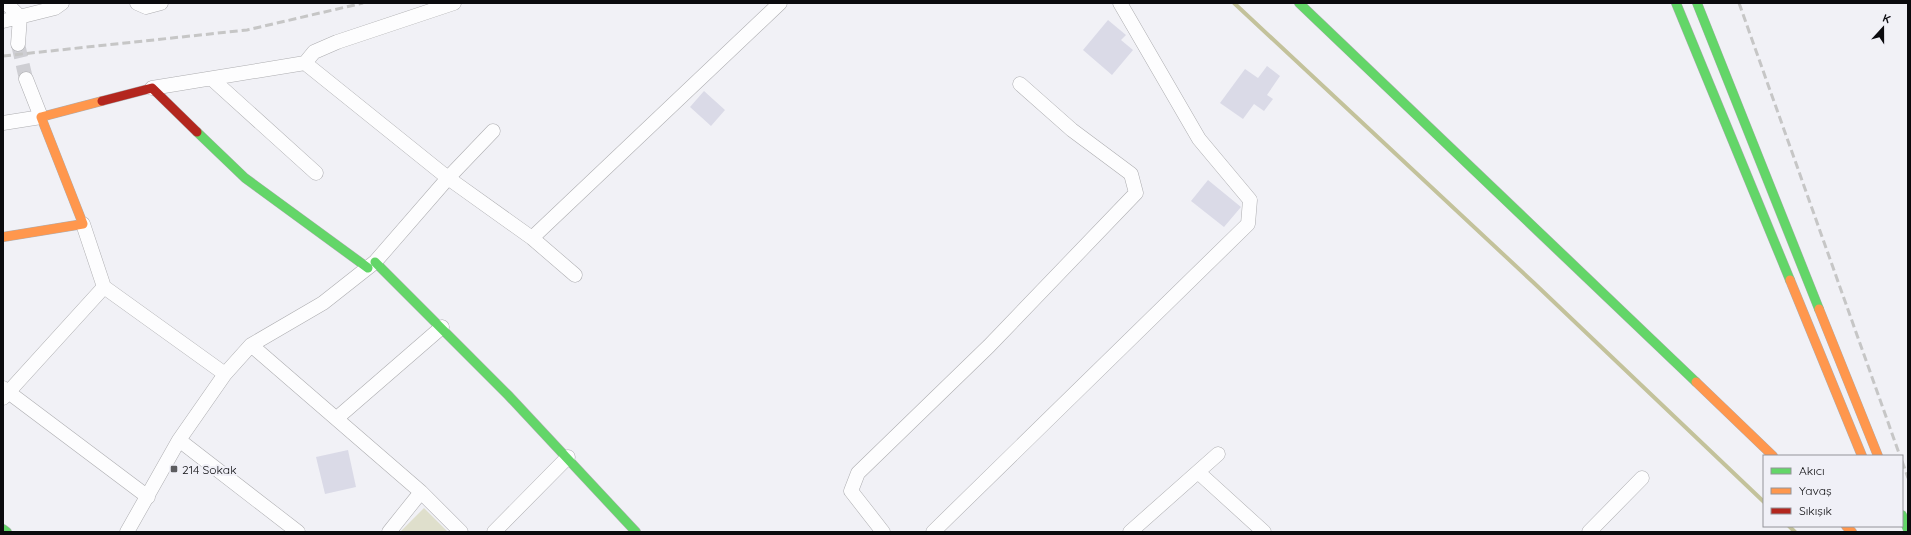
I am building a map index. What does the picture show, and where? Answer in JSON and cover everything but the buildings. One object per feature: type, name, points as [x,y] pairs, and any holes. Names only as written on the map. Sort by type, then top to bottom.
[{"type":"main road","points":[[1299,3],[1367,70],[1772,455]]},
{"type":"main road","points":[[1676,3],[1862,455]]},
{"type":"main road","points":[[1697,3],[1878,455]]},
{"type":"main road","points":[[3,237],[83,224],[41,117],[152,88],[244,178],[372,265],[442,327],[568,457],[636,532]]},
{"type":"main road","points":[[1903,518],[1908,530]]},
{"type":"main road","points":[[3,529],[7,532]]},
{"type":"street","points":[[6,3],[20,17],[18,44]]},
{"type":"street","points":[[3,21],[55,8],[62,3]]},
{"type":"street","points":[[137,3],[146,7],[161,3]]},
{"type":"street","points":[[152,88],[305,63],[314,52],[337,42],[454,3]]},
{"type":"street","points":[[532,238],[780,3]]},
{"type":"street","points":[[933,532],[1248,224],[1250,200],[1199,139],[1120,3]]},
{"type":"street","points":[[305,63],[448,178],[532,238],[575,275]]},
{"type":"street","points":[[3,123],[41,117],[26,79]]},
{"type":"street","points":[[212,79],[316,173]]},
{"type":"street","points":[[883,532],[851,491],[858,473],[989,346],[1136,193],[1131,174],[1072,130],[1020,84]]},
{"type":"street","points":[[128,532],[179,440],[225,374],[251,345],[322,303],[372,265],[448,178],[493,131]]},
{"type":"street","points":[[83,224],[104,287],[225,374]]},
{"type":"street","points":[[104,287],[5,393],[148,497]]},
{"type":"street","points":[[337,418],[442,327]]},
{"type":"street","points":[[251,345],[421,492],[461,532]]},
{"type":"street","points":[[179,440],[298,532]]},
{"type":"street","points":[[1130,532],[1218,454]]},
{"type":"street","points":[[494,532],[568,457]]},
{"type":"street","points":[[1198,472],[1264,532]]},
{"type":"street","points":[[1589,532],[1642,478]]},
{"type":"street","points":[[389,532],[421,492]]},
{"type":"green space","points":[[424,508],[448,532],[400,532]]},
{"type":"waterway","points":[[1234,3],[1534,283],[1763,501]]},
{"type":"waterway","points":[[1790,527],[1795,532]]},
{"type":"tunnel","points":[[18,44],[26,79]]},
{"type":"railway","points":[[3,56],[247,30],[363,3]]},
{"type":"railway","points":[[1739,3],[1900,455]]},
{"type":"railway","points":[[1903,464],[1908,478]]},
{"type":"traffic: fast","points":[[1299,3],[1696,382]]},
{"type":"traffic: fast","points":[[1676,3],[1790,280]]},
{"type":"traffic: fast","points":[[1697,3],[1819,309]]},
{"type":"traffic: fast","points":[[197,132],[245,178],[368,268]]},
{"type":"traffic: fast","points":[[375,262],[508,395],[636,532]]},
{"type":"traffic: fast","points":[[1903,518],[1908,530]]},
{"type":"traffic: fast","points":[[3,529],[7,532]]},
{"type":"traffic: slow","points":[[3,237],[83,224],[41,117],[102,101]]},
{"type":"traffic: slow","points":[[1790,280],[1862,455]]},
{"type":"traffic: slow","points":[[1819,309],[1878,455]]},
{"type":"traffic: slow","points":[[1696,382],[1772,455]]},
{"type":"traffic: slow","points":[[1847,527],[1852,532]]},
{"type":"traffic: jam","points":[[102,101],[152,88],[197,132]]},
{"type":"place","name":"214 Sokak","points":[[174,469]]}]
